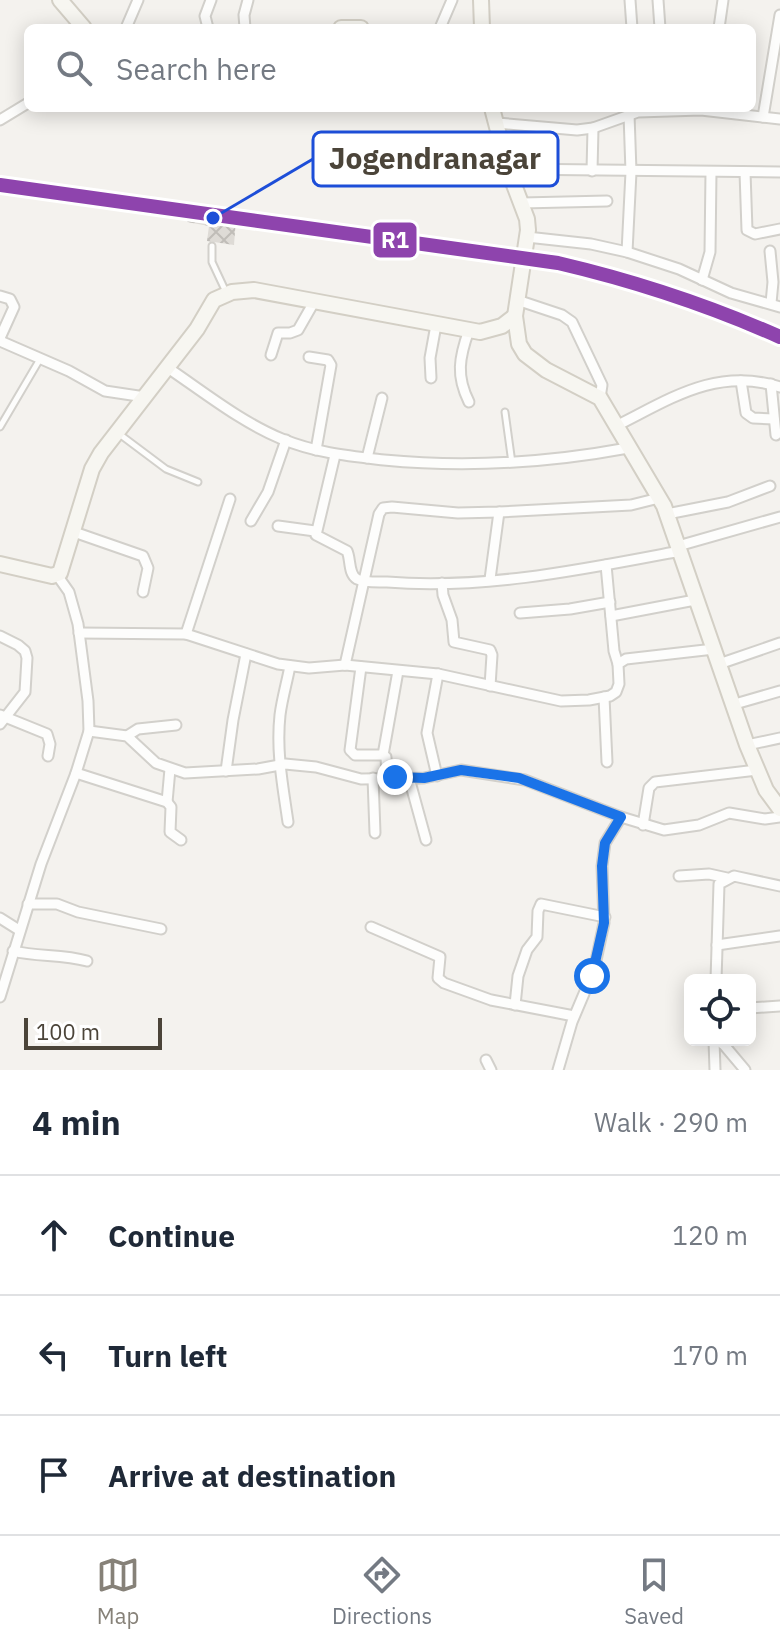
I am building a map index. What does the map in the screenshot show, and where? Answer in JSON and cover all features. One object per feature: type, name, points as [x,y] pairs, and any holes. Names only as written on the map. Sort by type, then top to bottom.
[{"type":"main road","points":[[60,0],[81,24]]},
{"type":"main road","points":[[481,0],[482,24]]},
{"type":"main road","points":[[493,112],[508,169],[527,219],[515,316],[519,344],[525,354],[546,370],[600,398],[659,498],[735,704],[747,745],[766,790],[780,809]]},
{"type":"main road","points":[[0,564],[57,575],[62,571],[92,469],[197,329],[211,304],[226,293],[254,290],[486,332],[519,344]]},
{"type":"main road","points":[[486,332],[502,326],[515,316]]},
{"type":"street","points":[[128,24],[138,0]]},
{"type":"street","points":[[207,24],[205,16],[211,0]]},
{"type":"street","points":[[245,24],[248,0]]},
{"type":"street","points":[[442,24],[452,0]]},
{"type":"street","points":[[630,0],[632,24]]},
{"type":"street","points":[[658,0],[660,24]]},
{"type":"street","points":[[720,24],[723,0]]},
{"type":"street","points":[[763,117],[780,15]]},
{"type":"street","points":[[0,120],[24,105]]},
{"type":"street","points":[[613,112],[614,120]]},
{"type":"street","points":[[497,123],[557,129],[593,128],[633,112]]},
{"type":"street","points":[[627,252],[635,112]]},
{"type":"street","points":[[729,112],[780,119]]},
{"type":"street","points":[[592,171],[593,128]]},
{"type":"street","points":[[508,169],[780,172]]},
{"type":"street","points":[[702,280],[710,252],[711,172]]},
{"type":"street","points":[[745,172],[747,230],[755,234],[780,229]]},
{"type":"street","points":[[522,203],[607,201]]},
{"type":"street","points":[[526,242],[591,244],[627,252],[731,293],[775,305],[770,251]]},
{"type":"street","points":[[0,296],[10,299],[14,307],[0,336],[105,391],[145,397]]},
{"type":"street","points":[[517,300],[562,315],[572,322],[602,385],[600,398]]},
{"type":"street","points":[[271,355],[278,333],[298,330],[314,302]]},
{"type":"street","points":[[431,378],[430,358],[436,325]]},
{"type":"street","points":[[469,330],[459,381],[469,402]]},
{"type":"street","points":[[309,357],[328,360],[331,365],[316,450]]},
{"type":"street","points":[[168,368],[260,429],[335,455],[415,463],[512,463],[568,459],[628,448]]},
{"type":"street","points":[[741,381],[746,413],[753,418],[774,419]]},
{"type":"street","points":[[618,425],[699,386],[741,381],[775,385],[776,435]]},
{"type":"street","points":[[367,458],[382,398]]},
{"type":"street","points":[[251,521],[268,492],[286,440]]},
{"type":"street","points":[[335,455],[315,531],[318,538],[347,551],[352,574],[364,581],[442,583],[606,565],[679,549],[780,517]]},
{"type":"street","points":[[667,514],[728,502],[770,486]]},
{"type":"street","points":[[345,665],[379,514],[383,508],[458,513],[499,512],[631,505],[659,498]]},
{"type":"street","points":[[186,634],[230,499]]},
{"type":"street","points":[[490,579],[499,512]]},
{"type":"street","points":[[278,526],[315,531]]},
{"type":"street","points":[[74,532],[143,556],[148,568],[143,592]]},
{"type":"street","points":[[79,633],[186,634],[290,666],[345,665],[438,674],[561,701],[604,697],[618,688],[606,565]]},
{"type":"street","points":[[0,997],[19,930],[89,731],[79,633],[69,592],[57,575]]},
{"type":"street","points":[[442,583],[452,620],[454,642],[490,650],[490,686]]},
{"type":"street","points":[[611,616],[695,600]]},
{"type":"street","points":[[520,613],[610,602]]},
{"type":"street","points":[[0,636],[18,645],[27,658],[25,692],[2,719],[47,734],[50,744],[48,756]]},
{"type":"street","points":[[719,664],[780,643]]},
{"type":"street","points":[[618,664],[626,659],[714,649]]},
{"type":"street","points":[[226,771],[246,654]]},
{"type":"street","points":[[288,822],[279,764],[280,713],[290,666]]},
{"type":"street","points":[[361,667],[350,750],[355,755],[383,755]]},
{"type":"street","points":[[387,777],[386,757],[383,755],[398,671]]},
{"type":"street","points":[[437,776],[427,733],[438,674]]},
{"type":"street","points":[[735,704],[780,691]]},
{"type":"street","points":[[604,697],[607,762]]},
{"type":"street","points":[[127,736],[138,729],[176,725]]},
{"type":"street","points":[[89,731],[127,736],[156,763],[191,773],[258,769],[279,764],[316,767],[361,779],[437,776],[461,770],[525,780],[643,825],[671,830],[699,825],[729,813],[765,819],[780,817]]},
{"type":"street","points":[[747,745],[780,738]]},
{"type":"street","points":[[167,802],[170,769]]},
{"type":"street","points":[[643,825],[649,788],[655,782],[757,770]]},
{"type":"street","points":[[76,773],[167,802],[171,807],[170,832],[181,840]]},
{"type":"street","points":[[373,778],[375,833]]},
{"type":"street","points":[[409,778],[426,840]]},
{"type":"street","points":[[558,1070],[574,1016],[592,976],[605,917],[602,866],[605,843],[621,817]]},
{"type":"street","points":[[679,876],[740,876],[780,886]]},
{"type":"street","points":[[716,974],[718,888],[727,878]]},
{"type":"street","points":[[28,904],[57,904],[78,912],[161,929]]},
{"type":"street","points":[[515,1005],[518,976],[527,950],[537,937],[541,904],[605,917]]},
{"type":"street","points":[[0,918],[19,930]]},
{"type":"street","points":[[371,927],[440,957],[440,981],[491,1000],[574,1016]]},
{"type":"street","points":[[717,945],[780,936]]},
{"type":"street","points":[[0,954],[61,954],[87,961]]},
{"type":"street","points":[[756,1008],[780,1006]]},
{"type":"street","points":[[715,1046],[715,1070]]},
{"type":"street","points":[[725,1046],[745,1070]]},
{"type":"street","points":[[486,1060],[491,1070]]},
{"type":"lane","points":[[212,246],[212,262],[226,293]]},
{"type":"lane","points":[[0,427],[41,359]]},
{"type":"lane","points":[[505,412],[512,463]]},
{"type":"lane","points":[[117,432],[166,469],[198,482]]},
{"type":"building","points":[[188,212],[236,219],[234,245],[207,241],[209,226],[187,222]]},
{"type":"transit line","name":"R1","points":[[0,185],[558,263],[671,295],[780,337]]},
{"type":"place","name":"Jogendranagar","points":[[213,218]]},
{"type":"route","points":[[395,777],[429,778],[461,770],[519,778],[621,817],[605,843],[602,866],[605,917],[592,976]]}]
